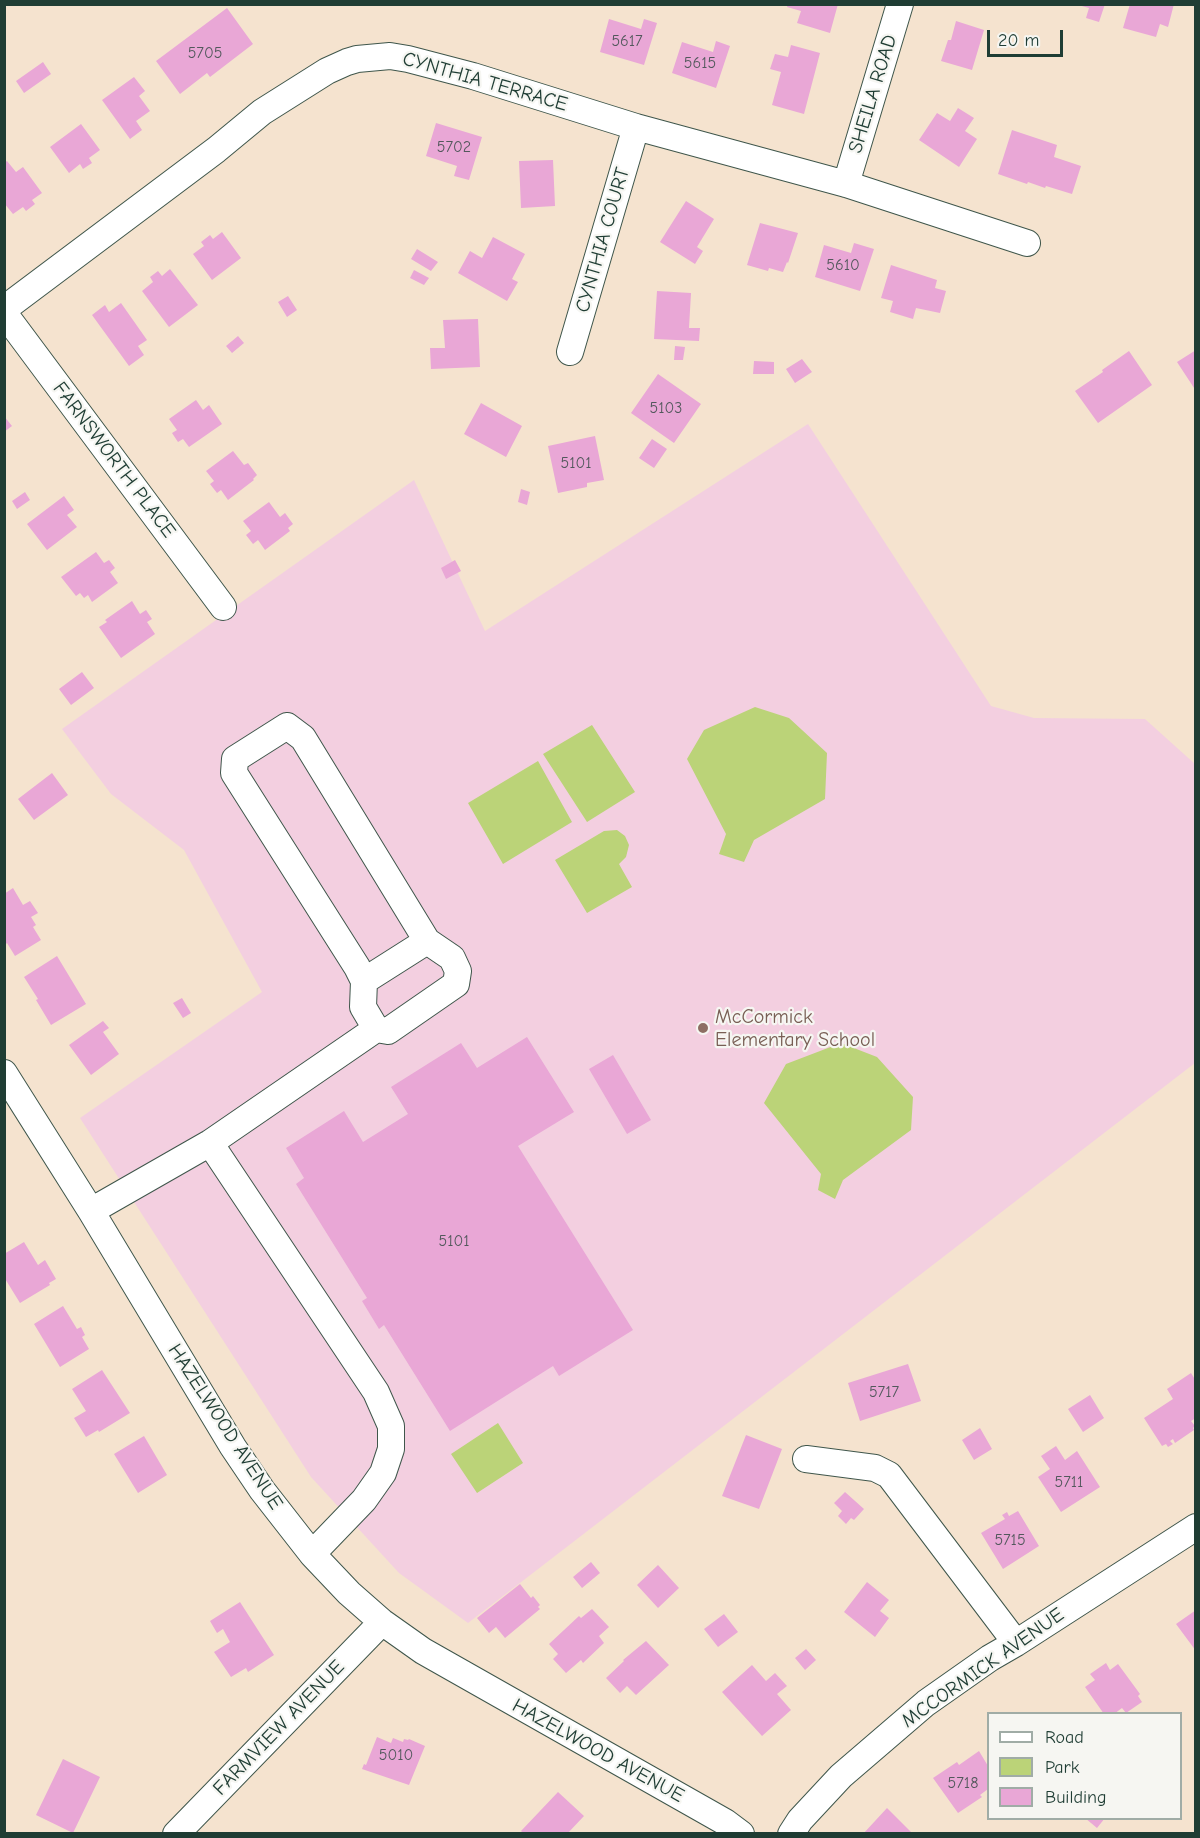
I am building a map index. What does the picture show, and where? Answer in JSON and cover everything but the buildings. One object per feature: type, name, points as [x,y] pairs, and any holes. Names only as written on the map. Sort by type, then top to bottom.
[{"type":"street","name":"SHEILA ROAD","points":[[846,184],[900,4]]},
{"type":"street","name":"CYNTHIA TERRACE","points":[[4,311],[216,150],[262,112],[327,71],[357,59],[390,56],[473,76],[636,127],[846,184],[1027,243]]},
{"type":"street","name":"CYNTHIA COURT","points":[[570,352],[636,127]]},
{"type":"street","name":"FARNSWORTH PLACE","points":[[4,311],[223,607]]},
{"type":"street","points":[[91,1211],[210,1143],[376,1029],[388,1031],[456,984],[458,971],[452,958],[427,941],[303,738],[287,726],[235,759],[234,773],[357,967],[364,981],[363,1007],[376,1029]]},
{"type":"street","points":[[364,981],[427,941]]},
{"type":"street","name":"HAZELWOOD AVENUE","points":[[4,1073],[91,1211],[233,1447],[262,1490],[312,1554],[349,1593],[382,1622],[423,1651],[741,1833]]},
{"type":"street","points":[[210,1143],[376,1392],[391,1426],[391,1449],[383,1473],[364,1500],[312,1554]]},
{"type":"street","points":[[806,1459],[875,1468],[889,1475],[1016,1643]]},
{"type":"street","name":"MCCORMICK AVENUE","points":[[791,1833],[800,1820],[841,1776],[926,1703],[990,1658],[1196,1527]]},
{"type":"street","name":"FARMVIEW AVENUE","points":[[176,1833],[382,1622]]},
{"type":"shaded area","name":"McCormick Elementary School","points":[[808,424],[991,706],[1034,718],[1145,719],[1195,764],[1195,1063],[468,1623],[399,1573],[311,1477],[80,1118],[262,992],[184,850],[111,794],[62,729],[414,480],[485,631]]},
{"type":"green space","points":[[755,707],[789,718],[827,753],[825,799],[754,840],[744,862],[719,854],[726,834],[687,759],[704,730]]},
{"type":"green space","points":[[592,725],[635,792],[587,822],[543,754]]},
{"type":"green space","points":[[538,761],[572,822],[503,864],[468,803]]},
{"type":"green space","points":[[617,830],[625,836],[629,845],[626,857],[619,864],[632,887],[587,913],[555,860],[604,831]]},
{"type":"green space","points":[[841,1043],[877,1057],[913,1097],[911,1130],[843,1180],[835,1199],[818,1190],[821,1174],[764,1103],[786,1064]]},
{"type":"green space","points":[[498,1423],[523,1463],[477,1493],[451,1454]]},
{"type":"place","name":"McCormick Elementary School","points":[[703,1028]]}]
